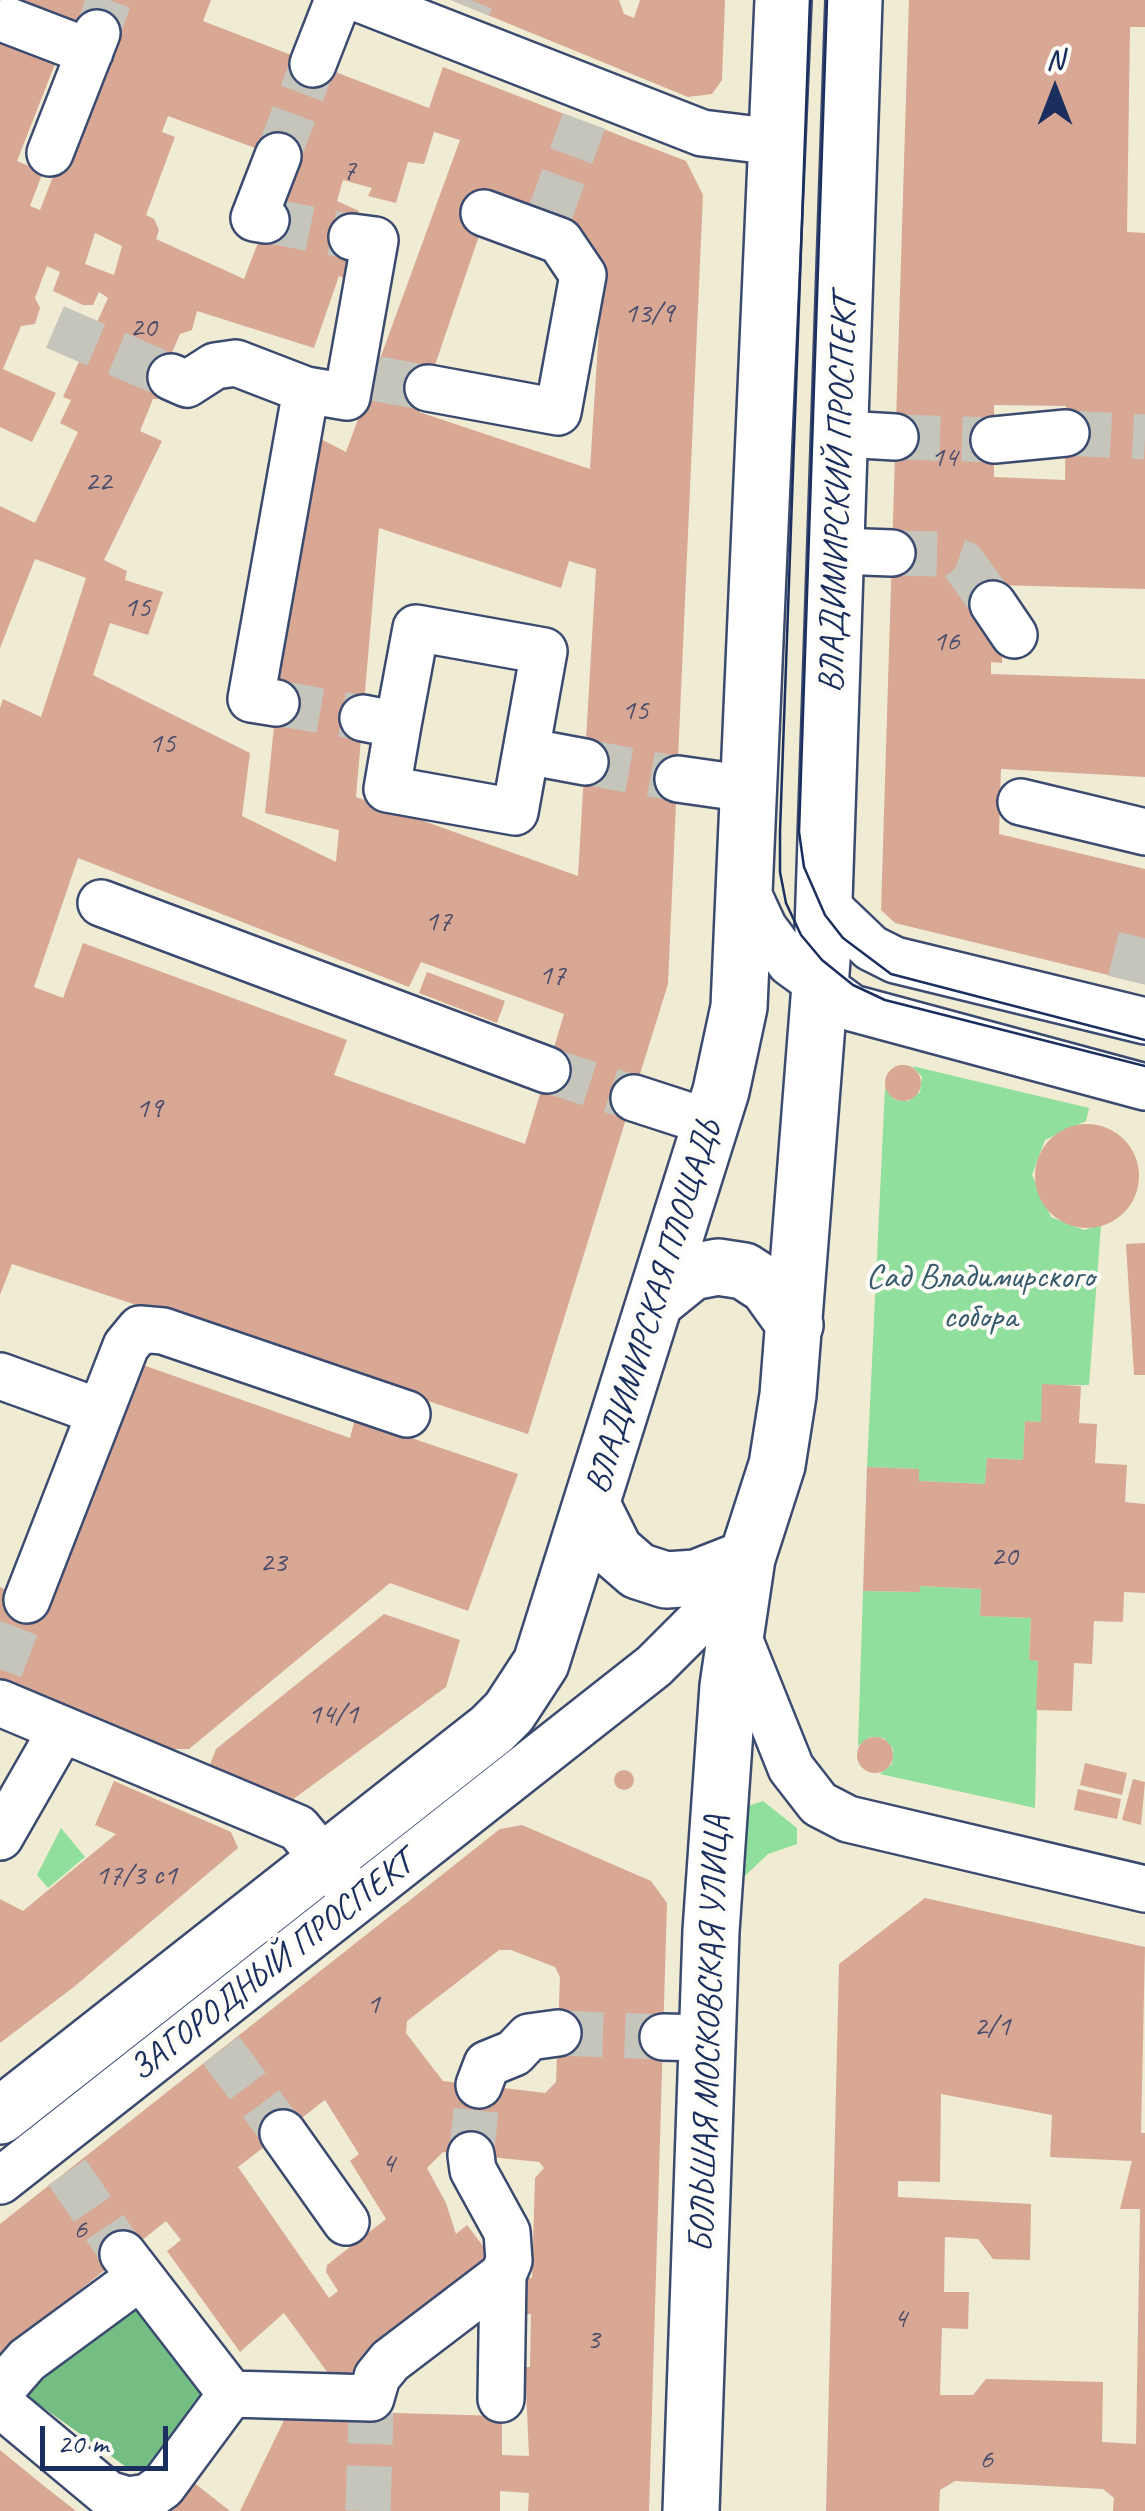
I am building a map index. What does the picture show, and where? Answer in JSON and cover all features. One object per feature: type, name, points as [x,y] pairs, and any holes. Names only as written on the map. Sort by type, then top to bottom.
[{"type":"main road","points":[[745,887],[784,0]]},
{"type":"main road","name":"ВЛАДИМИРСКИЙ ПРОСПЕКТ","points":[[820,988],[837,551],[869,436],[854,0]]},
{"type":"main road","name":"ВЛАДИМИРСКАЯ ПЛОЩАДЬ","points":[[509,1712],[541,1663],[593,1508],[710,1124],[739,1007],[745,887]]},
{"type":"main road","points":[[593,1508],[615,1551],[638,1571],[666,1580],[696,1578],[746,1558],[777,1465],[795,1324],[820,988]]},
{"type":"main road","points":[[656,1302],[692,1272],[718,1267],[744,1271],[767,1286],[795,1324]]},
{"type":"main road","name":"БОЛЬШАЯ МОСКОВСКАЯ УЛИЦА","points":[[691,2511],[685,2038],[713,1886],[746,1558]]},
{"type":"main road","name":"ЗАГОРОДНЫЙ ПРОСПЕКТ","points":[[33,2133],[197,2018],[509,1712]]},
{"type":"street","points":[[313,64],[360,1],[462,22],[589,106],[702,133],[776,142]]},
{"type":"street","points":[[9,21],[93,42],[50,153]]},
{"type":"street","points":[[266,220],[254,218],[278,156]]},
{"type":"street","points":[[428,388],[558,412],[584,275],[545,227],[484,213]]},
{"type":"street","points":[[172,377],[187,384],[215,366],[236,363],[306,390],[346,397],[362,376],[375,240],[352,236]]},
{"type":"street","points":[[276,703],[251,698],[306,390]]},
{"type":"street","points":[[994,440],[1066,434]]},
{"type":"street","points":[[837,551],[892,553]]},
{"type":"street","points":[[416,628],[544,652],[526,751],[515,812],[387,788],[380,721],[416,628]]},
{"type":"street","points":[[526,751],[585,762]]},
{"type":"street","points":[[678,779],[748,789]]},
{"type":"street","points":[[1021,802],[1145,832]]},
{"type":"street","points":[[745,887],[764,928],[790,963],[820,988],[880,1018],[1145,1087]]},
{"type":"street","points":[[101,903],[547,1070]]},
{"type":"street","points":[[825,904],[871,948],[895,960],[1132,1006]]},
{"type":"street","points":[[634,1098],[710,1124]]},
{"type":"street","points":[[27,1600],[126,1346],[140,1330],[163,1331],[407,1414]]},
{"type":"street","points":[[0,1376],[100,1412]]},
{"type":"street","name":"ЗАГОРОДНЫЙ ПРОСПЕКТ","points":[[341,1880],[544,1753],[654,1666],[702,1618],[746,1558]]},
{"type":"street","points":[[736,1631],[782,1750],[819,1804],[848,1819],[1145,1888]]},
{"type":"street","points":[[0,1704],[298,1828],[341,1880]]},
{"type":"street","points":[[0,1837],[62,1729]]},
{"type":"street","points":[[478,2085],[488,2064],[514,2053],[530,2037],[558,2034]]},
{"type":"street","points":[[283,2132],[346,2222]]},
{"type":"street","name":"ЗАГОРОДНЫЙ ПРОСПЕКТ","points":[[0,2181],[33,2133]]},
{"type":"street","points":[[471,2155],[472,2170],[507,2232],[509,2261],[503,2275],[501,2399]]},
{"type":"street","points":[[0,2391],[27,2360],[132,2266],[231,2394],[371,2405],[377,2377],[390,2361],[503,2275]]},
{"type":"street","points":[[0,2404],[108,2494],[128,2500],[148,2497],[163,2486],[231,2394]]},
{"type":"green space","name":"Сад Владимирского собора","points":[[912,1066],[1089,1108],[1086,1121],[1045,1140],[1032,1175],[1051,1217],[1084,1230],[1101,1225],[1089,1385],[1043,1385],[1041,1422],[1025,1421],[1023,1460],[987,1458],[985,1484],[919,1481],[919,1469],[867,1467],[885,1088],[895,1100],[909,1101],[920,1092],[922,1077]]},
{"type":"green space","points":[[920,1586],[981,1589],[980,1616],[1031,1618],[1029,1659],[1038,1661],[1035,1808],[880,1774],[892,1764],[893,1749],[884,1738],[870,1737],[858,1746],[863,1591],[919,1592]]},
{"type":"green space","points":[[763,1801],[797,1828],[797,1844],[768,1854],[745,1876],[738,1876],[742,1808]]},
{"type":"green space","points":[[61,1828],[85,1857],[48,1888],[37,1875]]},
{"type":"green space","points":[[135,2308],[210,2397],[152,2467],[142,2471],[129,2469],[23,2393],[33,2368]]},
{"type":"building","points":[[12,0],[211,0],[203,21],[429,108],[443,67],[686,161],[703,195],[668,984],[528,1434],[12,1264],[0,1295],[0,708],[3,699],[41,717],[86,578],[35,559],[0,648],[0,506],[35,523],[78,432],[60,423],[71,400],[63,397],[108,298],[99,292],[93,305],[83,305],[53,291],[60,272],[47,266],[35,298],[40,308],[35,324],[21,326],[3,369],[56,393],[32,442],[0,427],[0,38],[57,59],[17,161],[43,172],[30,206],[40,210],[100,55],[112,60],[119,42]],"holes":[[[168,116],[296,163],[283,178],[244,279],[156,239],[159,230],[154,219],[146,215],[175,137],[162,132]],[[434,132],[460,140],[346,452],[305,431],[265,813],[339,830],[336,862],[242,816],[250,753],[93,675],[110,623],[148,635],[163,592],[125,580],[127,571],[104,560],[162,441],[140,431],[153,399],[162,399],[179,360],[171,355],[180,334],[192,330],[197,311],[314,348],[339,276],[346,279],[355,253],[348,251],[359,211],[337,201],[343,180],[372,188],[368,196],[396,203],[408,162],[424,164]],[[481,230],[579,232],[603,265],[590,469],[419,412]],[[95,233],[122,246],[114,275],[85,264]],[[379,528],[561,588],[569,561],[596,569],[578,876],[356,797]],[[78,858],[409,987],[421,962],[564,1014],[525,1144],[334,1075],[347,1040],[83,943],[63,998],[34,987]]]},
{"type":"building","points":[[451,0],[619,0],[624,14],[634,18],[640,0],[725,0],[722,80],[712,94],[688,97]]},
{"type":"building","points":[[909,0],[1145,0],[1145,27],[1130,27],[1127,232],[1145,233],[1145,589],[994,585],[1003,622],[1002,663],[991,662],[991,674],[1145,679],[1145,777],[1001,769],[999,834],[1145,869],[1145,984],[895,923],[881,910]],"holes":[[[994,405],[1066,406],[1065,480],[994,477]]]},
{"type":"building","points":[[427,972],[505,1001],[497,1023],[419,993]]},
{"type":"building","points":[[903,1065],[916,1070],[921,1083],[916,1096],[903,1101],[890,1096],[885,1083],[890,1070]]},
{"type":"building","points":[[1087,1124],[1107,1128],[1124,1139],[1135,1156],[1139,1176],[1135,1196],[1124,1213],[1107,1224],[1087,1228],[1067,1224],[1050,1213],[1039,1196],[1035,1176],[1039,1156],[1050,1139],[1067,1128]]},
{"type":"building","points":[[1145,1243],[1145,1375],[1134,1375],[1126,1244]]},
{"type":"building","points":[[143,1365],[350,1438],[355,1419],[518,1474],[468,1611],[390,1583],[189,1749],[170,1749],[0,1682],[0,1587],[27,1600],[44,1601]]},
{"type":"building","points":[[1042,1384],[1081,1386],[1079,1423],[1097,1424],[1095,1463],[1127,1465],[1125,1502],[1145,1504],[1145,1593],[1124,1592],[1123,1622],[1094,1621],[1092,1664],[1074,1663],[1072,1711],[1036,1710],[1038,1661],[1029,1660],[1031,1618],[980,1616],[981,1589],[920,1586],[920,1592],[863,1591],[867,1467],[919,1469],[919,1481],[985,1484],[987,1458],[1023,1460],[1025,1421],[1041,1422]]},
{"type":"building","points":[[384,1614],[460,1640],[446,1687],[284,1806],[208,1770],[216,1749]]},
{"type":"building","points":[[875,1737],[888,1742],[893,1755],[888,1768],[875,1773],[862,1768],[857,1755],[862,1742]]},
{"type":"building","points":[[1085,1763],[1127,1773],[1122,1795],[1080,1785]]},
{"type":"building","points":[[624,1770],[634,1780],[624,1790],[614,1780]]},
{"type":"building","points":[[1133,1779],[1145,1782],[1141,1825],[1122,1820]]},
{"type":"building","points":[[114,1781],[231,1832],[238,1848],[75,1986],[0,2043],[0,1899],[23,1911],[116,1834],[95,1825]]},
{"type":"building","points":[[1078,1789],[1121,1799],[1117,1819],[1074,1810]]},
{"type":"building","points":[[522,1825],[651,1881],[667,1903],[649,2511],[528,2511],[529,2493],[500,2491],[500,2511],[240,2511],[289,2410],[502,2416],[502,2455],[529,2456],[525,2367],[530,2367],[531,2314],[521,2314],[522,2278],[532,2278],[535,2178],[544,2168],[539,2162],[443,2152],[427,2168],[446,2203],[456,2234],[467,2225],[495,2262],[336,2384],[284,2313],[240,2352],[167,2251],[181,2240],[166,2221],[0,2354],[0,2224],[500,1829]],"holes":[[[499,1950],[511,1950],[555,1967],[560,1977],[556,2082],[545,2093],[443,2081],[406,2033],[407,2021]],[[325,2100],[359,2154],[350,2161],[386,2219],[327,2265],[326,2272],[338,2291],[329,2298],[238,2167]]]},
{"type":"building","points":[[925,1898],[1145,1947],[1141,2133],[1145,2133],[1145,2511],[1113,2511],[1114,2498],[1103,2489],[955,2481],[940,2490],[939,2511],[826,2511],[839,1964]],"holes":[[[941,2094],[1052,2115],[1050,2157],[1132,2161],[1120,2209],[1140,2209],[1136,2444],[1102,2442],[1103,2382],[986,2379],[973,2395],[940,2395],[942,2328],[968,2329],[969,2292],[944,2292],[945,2237],[978,2239],[993,2259],[1030,2260],[1031,2204],[898,2197],[898,2181],[940,2182]]]},
{"type":"building","points":[[0,2450],[44,2486],[76,2511],[0,2511]]},
{"type":"building","points":[[188,2478],[230,2511],[163,2511]]},
{"type":"tunnel","points":[[97,33],[109,0]]},
{"type":"tunnel","points":[[468,7],[471,0]]},
{"type":"tunnel","points":[[278,156],[313,64]]},
{"type":"tunnel","points":[[548,219],[584,121]]},
{"type":"tunnel","points":[[266,220],[352,237]]},
{"type":"tunnel","points":[[55,327],[171,377]]},
{"type":"tunnel","points":[[373,378],[428,388]]},
{"type":"tunnel","points":[[1066,433],[1145,437]]},
{"type":"tunnel","points":[[895,437],[994,440]]},
{"type":"tunnel","points":[[892,553],[937,554],[963,563],[993,604]]},
{"type":"tunnel","points":[[276,703],[363,718]]},
{"type":"tunnel","points":[[585,762],[678,779]]},
{"type":"tunnel","points":[[1130,981],[1145,920]]},
{"type":"tunnel","points":[[547,1070],[634,1098]]},
{"type":"tunnel","points":[[0,1669],[27,1600]]},
{"type":"tunnel","points":[[558,2033],[663,2037]]},
{"type":"tunnel","points":[[221,2050],[283,2133]]},
{"type":"tunnel","points":[[471,2155],[479,2085]]},
{"type":"tunnel","points":[[67,2172],[123,2254]]},
{"type":"tunnel","points":[[368,2511],[371,2412]]},
{"type":"tram line","points":[[810,0],[780,831],[780,872],[786,903],[801,935],[822,960],[853,985],[885,1000],[1145,1066]]},
{"type":"tram line","points":[[827,0],[799,832],[804,867],[825,915],[843,938],[891,974],[1145,1040]]}]
